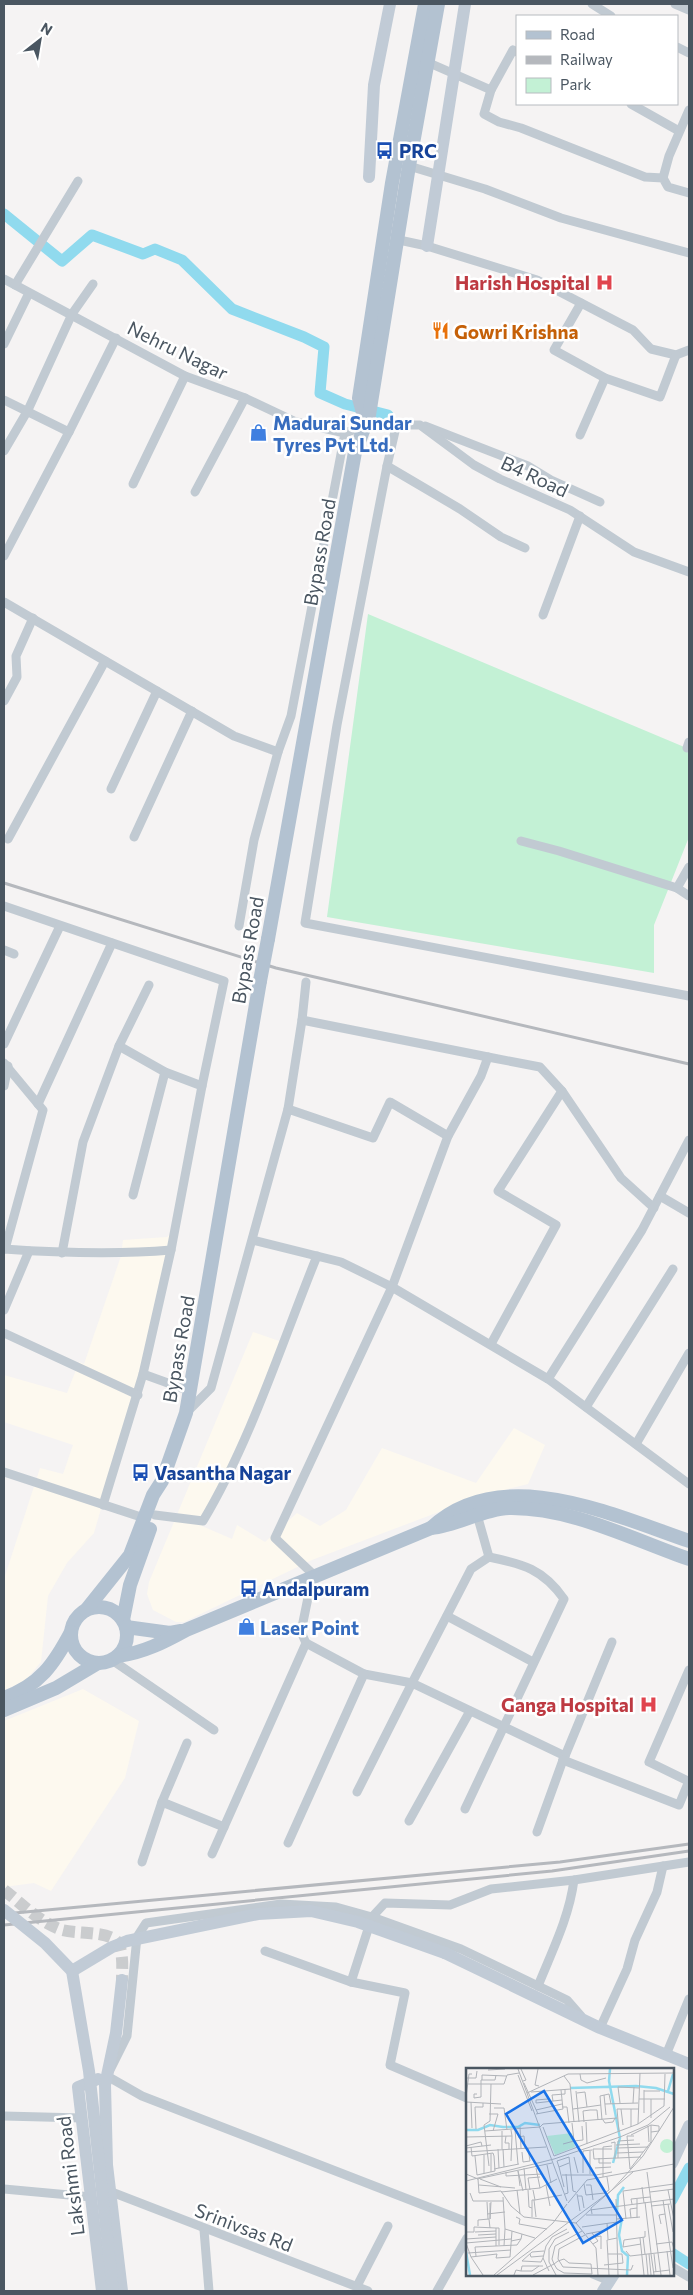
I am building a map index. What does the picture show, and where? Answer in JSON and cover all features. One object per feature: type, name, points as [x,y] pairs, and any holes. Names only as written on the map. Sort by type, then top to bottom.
[{"type":"main road","name":"Bypass Road","points":[[365,411],[392,183],[425,4]]},
{"type":"main road","name":"Bypass Road","points":[[124,1624],[133,1574],[150,1517],[153,1495],[162,1481],[186,1414],[260,981],[355,452],[399,240],[409,166],[438,4]]},
{"type":"main road","points":[[475,1510],[503,1496],[528,1495],[549,1498],[599,1511],[689,1542]]},
{"type":"main road","points":[[71,1632],[75,1650],[89,1661],[109,1660],[135,1654],[186,1630],[431,1528],[442,1517],[475,1510],[507,1508],[543,1511],[592,1523],[687,1558]]},
{"type":"main road","name":"Bypass Road","points":[[86,1610],[130,1555],[150,1517]]},
{"type":"main road","points":[[4,1698],[39,1679],[54,1664],[79,1615],[86,1610],[102,1607],[110,1609],[124,1624],[170,1633],[186,1630]]},
{"type":"main road","points":[[4,1710],[56,1688],[109,1660],[126,1643],[124,1624]]},
{"type":"street","points":[[369,177],[374,85],[390,4]]},
{"type":"street","points":[[427,246],[437,175],[456,75],[465,4]]},
{"type":"street","points":[[592,4],[609,15]]},
{"type":"street","points":[[675,4],[689,10]]},
{"type":"street","points":[[516,52],[513,50],[491,90],[484,114],[499,122],[521,128],[645,177],[663,178]]},
{"type":"street","points":[[427,62],[491,90]]},
{"type":"street","points":[[633,105],[679,131]]},
{"type":"street","points":[[689,110],[669,156],[663,178],[668,187],[689,193]]},
{"type":"street","points":[[409,166],[485,189],[560,218],[689,253]]},
{"type":"street","points":[[15,285],[78,181]]},
{"type":"street","points":[[399,240],[427,246],[537,280],[633,330],[650,349],[676,355],[689,350]]},
{"type":"street","name":"Nehru Nagar","points":[[4,279],[185,376],[245,398],[296,422],[346,433]]},
{"type":"street","points":[[4,451],[28,410],[72,314],[93,284]]},
{"type":"street","points":[[4,344],[30,293]]},
{"type":"street","points":[[581,304],[554,350],[605,378],[660,397],[676,355]]},
{"type":"street","points":[[4,556],[116,338]]},
{"type":"street","points":[[133,484],[185,376]]},
{"type":"street","points":[[580,435],[605,378]]},
{"type":"street","points":[[195,492],[245,398]]},
{"type":"street","points":[[4,400],[28,410],[69,432]]},
{"type":"street","points":[[239,926],[254,840],[278,752],[291,716],[346,433],[365,411],[396,426],[420,425],[528,466],[551,480],[600,502]]},
{"type":"street","name":"B4 Road","points":[[420,425],[437,440],[474,465],[580,516],[634,552],[689,572]]},
{"type":"street","points":[[396,426],[336,724],[305,923],[689,995]]},
{"type":"street","points":[[387,466],[460,509],[501,537],[525,548]]},
{"type":"street","points":[[542,615],[580,516]]},
{"type":"street","points":[[4,602],[234,736],[278,752]]},
{"type":"street","points":[[4,701],[17,676],[16,656],[33,618]]},
{"type":"street","points":[[8,840],[105,661]]},
{"type":"street","points":[[111,788],[157,691]]},
{"type":"street","points":[[134,837],[192,711]]},
{"type":"street","points":[[520,841],[559,850],[677,888],[689,896]]},
{"type":"street","points":[[677,888],[689,867]]},
{"type":"street","points":[[4,906],[224,982],[171,1250],[143,1374],[103,1505]]},
{"type":"street","points":[[4,1044],[60,926]]},
{"type":"street","points":[[38,1104],[112,943]]},
{"type":"street","points":[[4,950],[14,954]]},
{"type":"street","points":[[186,1414],[211,1388],[253,1240],[288,1109],[306,982]]},
{"type":"street","points":[[62,1253],[83,1142],[119,1046],[149,985]]},
{"type":"street","points":[[302,1020],[540,1067],[562,1091],[621,1178],[654,1208]]},
{"type":"street","points":[[119,1046],[165,1072],[202,1086]]},
{"type":"street","points":[[488,1056],[481,1076],[448,1136],[392,1287],[275,1538],[314,1577],[301,1632],[306,1643],[364,1674],[412,1683],[564,1758],[679,1805],[689,1781],[649,1762],[689,1670]]},
{"type":"street","points":[[6,1064],[43,1110],[4,1249],[117,1254],[171,1250]]},
{"type":"street","points":[[4,1086],[6,1064]]},
{"type":"street","points":[[133,1195],[165,1072]]},
{"type":"street","points":[[491,1344],[556,1225],[498,1190],[562,1091]]},
{"type":"street","points":[[288,1109],[373,1138],[390,1102],[448,1136]]},
{"type":"street","points":[[548,1379],[642,1230],[689,1140]]},
{"type":"street","points":[[660,1196],[689,1213]]},
{"type":"street","points":[[253,1240],[341,1262],[392,1287],[548,1379],[689,1484]]},
{"type":"street","points":[[4,1310],[29,1251]]},
{"type":"street","points":[[4,1472],[103,1505],[150,1517],[203,1521],[215,1500],[251,1420],[317,1256]]},
{"type":"street","points":[[586,1407],[673,1269]]},
{"type":"street","points":[[4,1333],[138,1395]]},
{"type":"street","points":[[636,1444],[689,1353]]},
{"type":"street","points":[[143,1374],[190,1391]]},
{"type":"street","points":[[475,1510],[489,1556]]},
{"type":"street","points":[[687,1558],[689,1542]]},
{"type":"street","points":[[357,1792],[471,1569],[489,1556],[522,1564],[552,1583],[564,1599],[465,1809]]},
{"type":"street","points":[[447,1616],[533,1662]]},
{"type":"street","points":[[537,1832],[564,1758],[612,1642]]},
{"type":"street","points":[[212,1854],[306,1643]]},
{"type":"street","points":[[109,1660],[214,1730]]},
{"type":"street","points":[[288,1843],[364,1674]]},
{"type":"street","points":[[409,1821],[470,1711]]},
{"type":"street","points":[[142,1862],[162,1802],[187,1742]]},
{"type":"street","points":[[162,1802],[224,1827]]},
{"type":"street","points":[[351,1982],[372,1917],[385,1903],[450,1904],[491,1889],[574,1880],[689,1862]]},
{"type":"street","points":[[600,2028],[627,1969],[635,1940],[657,1892],[663,1866]]},
{"type":"street","points":[[538,1986],[565,1922],[572,1900],[574,1880]]},
{"type":"street","points":[[466,2222],[142,2096],[107,2076],[127,2036],[137,1937],[146,1923],[290,1904],[336,1907],[372,1917],[461,1949],[567,2000],[585,2020]]},
{"type":"street","points":[[4,1910],[45,1943],[72,1971],[89,2071],[113,2291]]},
{"type":"street","points":[[72,1971],[127,1941],[258,1914],[310,1912],[358,1922],[445,1953],[600,2028],[689,2064]]},
{"type":"street","points":[[265,1950],[351,1982],[405,1994],[390,2066],[466,2098]]},
{"type":"street","name":"Lakshmi Road","points":[[122,1980],[116,2033],[107,2076],[106,2165],[122,2291]]},
{"type":"street","points":[[666,2055],[689,2000]]},
{"type":"street","name":"Lakshmi Road","points":[[102,2291],[78,2087],[107,2076]]},
{"type":"street","points":[[4,2116],[82,2118]]},
{"type":"street","points":[[673,2160],[689,2126]]},
{"type":"street","points":[[4,2189],[91,2197]]},
{"type":"street","name":"Srinivsas Rd","points":[[109,2191],[350,2287],[368,2291]]},
{"type":"street","points":[[350,2287],[388,2226]]},
{"type":"street","points":[[204,2230],[209,2291]]},
{"type":"street","points":[[437,2291],[466,2240]]},
{"type":"street","points":[[673,2268],[689,2277]]},
{"type":"street","points":[[595,2275],[609,2282]]},
{"type":"shaded area","points":[[172,1232],[152,1333],[94,1533],[67,1563],[48,1596],[41,1662],[25,1681],[4,1690],[4,1579],[40,1468],[63,1474],[73,1445],[4,1422],[4,1375],[67,1393],[79,1362],[84,1364],[121,1256],[123,1240],[167,1237]]},
{"type":"shaded area","points":[[253,1332],[282,1342],[202,1526],[232,1539],[237,1525],[265,1542],[297,1513],[320,1526],[346,1510],[382,1448],[476,1483],[514,1428],[545,1445],[528,1484],[481,1496],[312,1560],[184,1622],[176,1622],[153,1610],[147,1594],[149,1582]]},
{"type":"shaded area","points":[[83,1689],[139,1721],[125,1778],[51,1891],[34,1883],[4,1887],[4,1721]]},
{"type":"green space","points":[[368,614],[689,749],[689,837],[654,925],[654,973],[327,917]]},
{"type":"waterway","points":[[4,214],[62,261],[92,235],[143,254],[155,249],[182,260],[232,309],[304,337],[324,347],[320,393],[345,404],[388,415]]},
{"type":"waterway","points":[[673,2198],[689,2168]]},
{"type":"waterway","points":[[673,2254],[689,2264]]},
{"type":"tunnel","points":[[4,1890],[31,1912],[54,1927],[68,1931],[100,1934],[113,1938],[121,1950],[122,1980]]},
{"type":"railway","points":[[4,883],[276,968],[689,1064]]},
{"type":"railway","points":[[4,1914],[560,1862],[689,1844]]},
{"type":"railway","points":[[4,1925],[552,1871],[689,1851]]},
{"type":"place","name":"PRC","points":[[385,150]]},
{"type":"place","name":"Harish Hospital","points":[[604,282]]},
{"type":"place","name":"Gowri Krishna","points":[[440,331]]},
{"type":"place","name":"Madurai Sundar Tyres Pvt Ltd.","points":[[259,433]]},
{"type":"place","name":"Vasantha Nagar","points":[[140,1472]]},
{"type":"place","name":"Andalpuram","points":[[248,1588]]},
{"type":"place","name":"Laser Point","points":[[246,1627]]},
{"type":"place","name":"Ganga Hospital","points":[[648,1704]]}]
